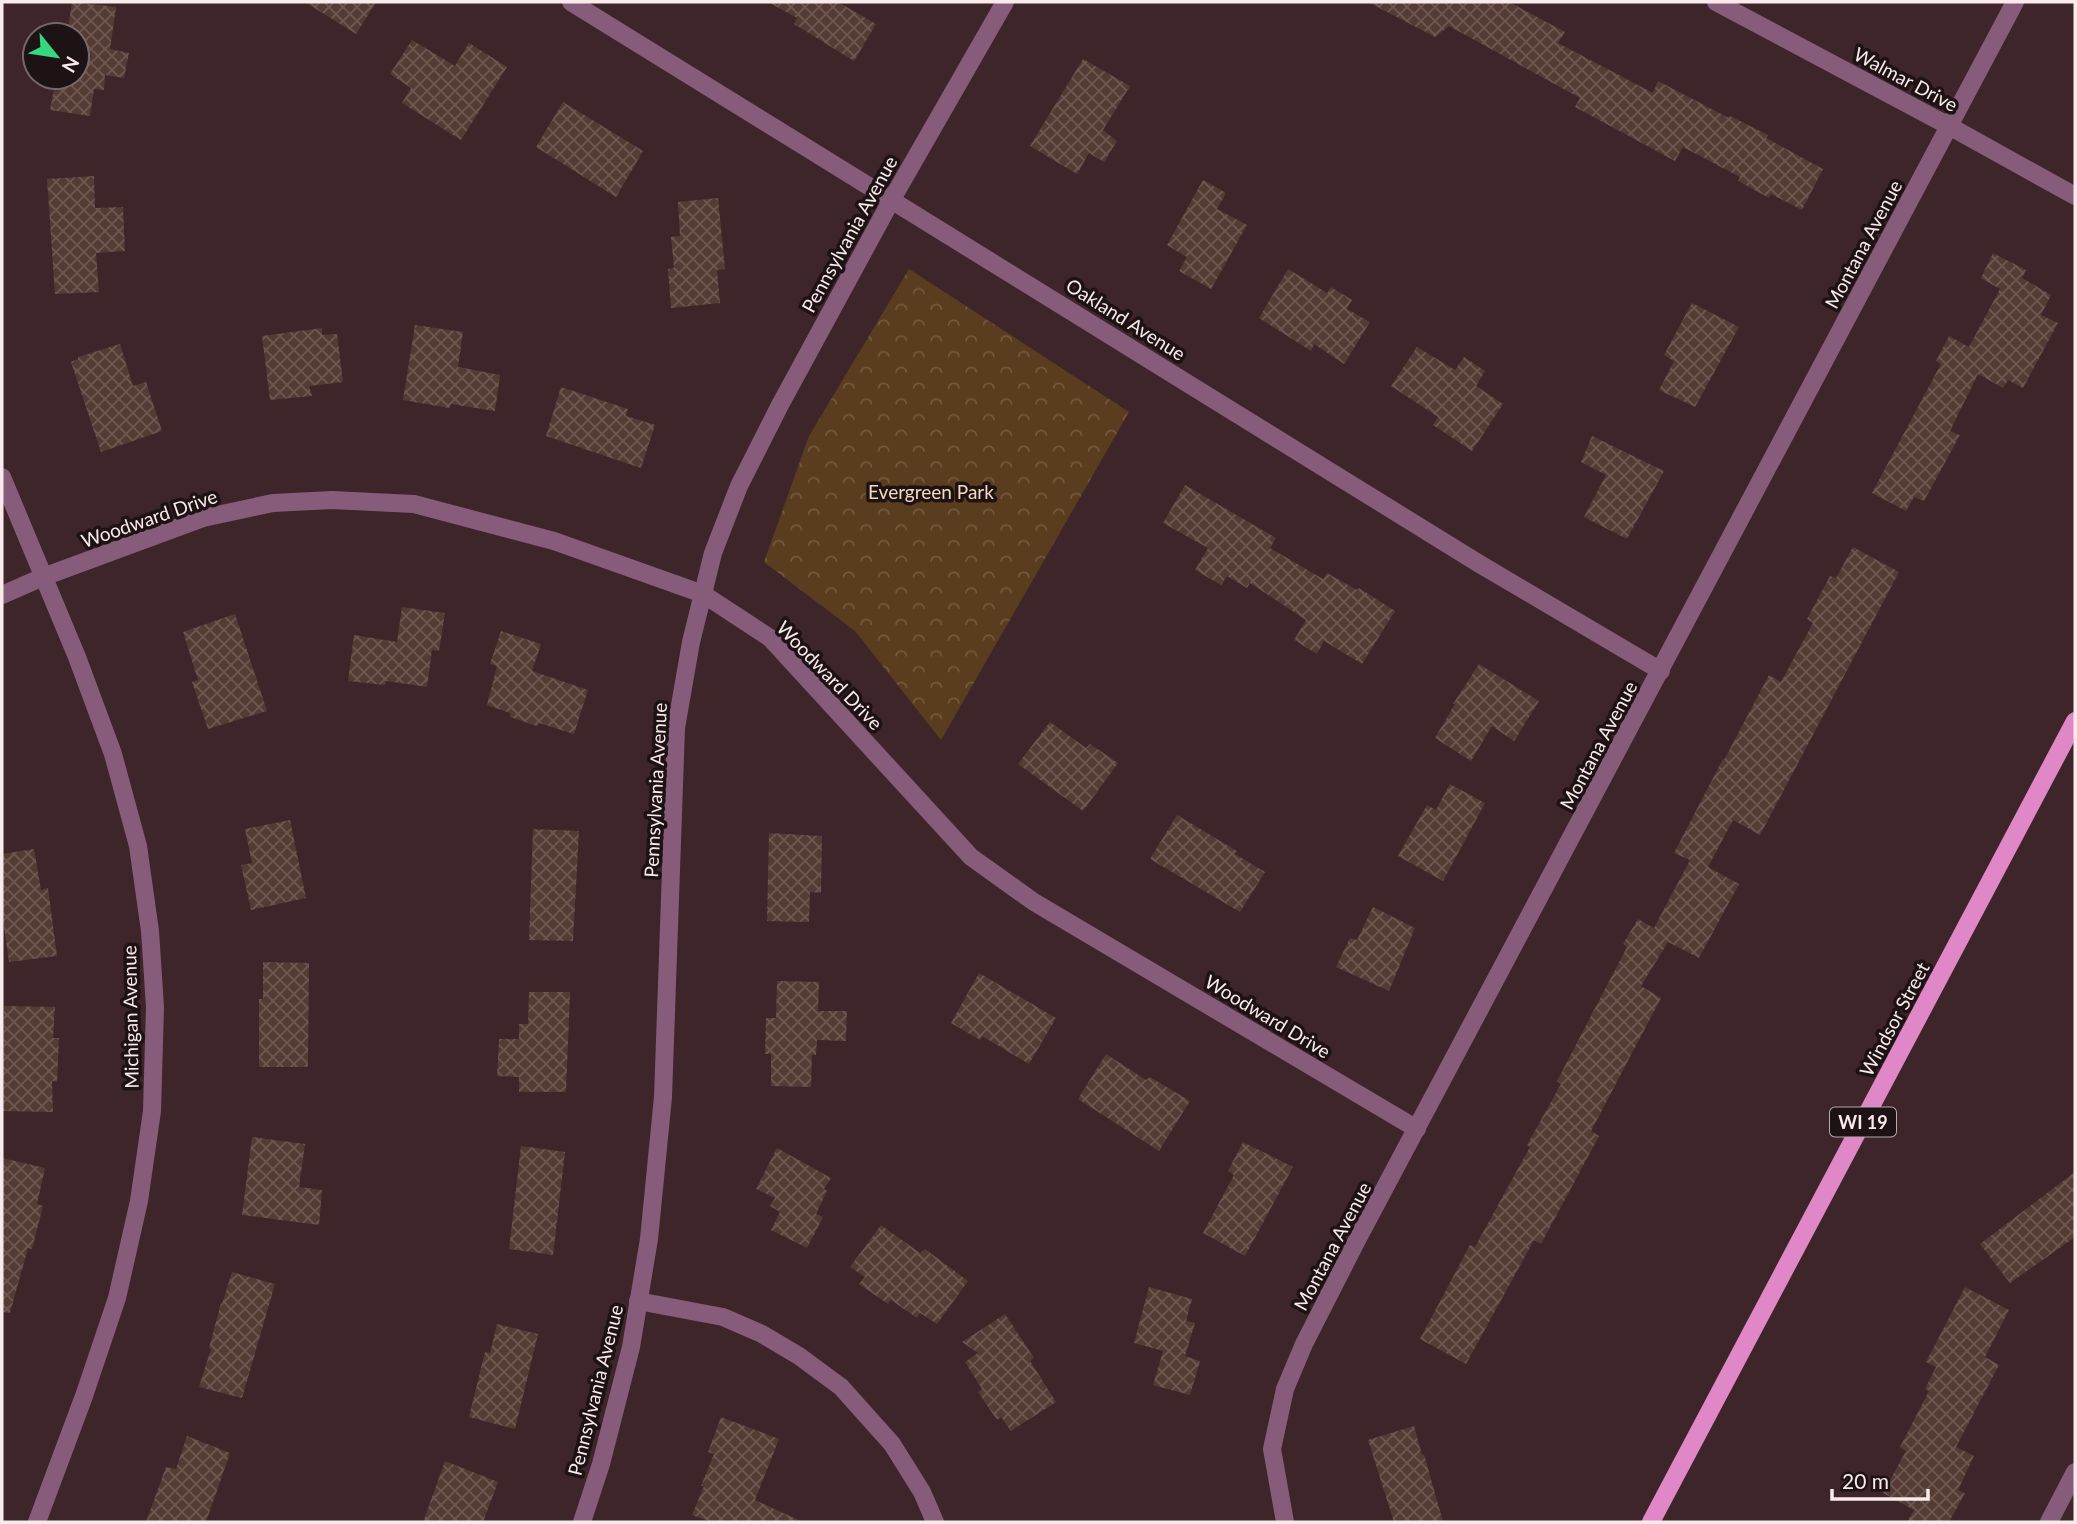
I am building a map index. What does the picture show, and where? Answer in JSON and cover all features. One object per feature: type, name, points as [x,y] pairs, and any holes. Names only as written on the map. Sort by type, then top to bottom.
[{"type":"main road","name":"Windsor Street","points":[[1651,1522],[2075,721]]},
{"type":"street","name":"Oakland Avenue","points":[[571,2],[1478,563],[1661,671]]},
{"type":"street","name":"Pennsylvania Avenue","points":[[582,1522],[601,1464],[631,1347],[649,1239],[663,1097],[676,728],[691,642],[713,553],[738,486],[780,405],[892,199],[1005,2]]},
{"type":"street","name":"Walmar Drive","points":[[1716,2],[2075,196]]},
{"type":"street","name":"Montana Avenue","points":[[1286,1522],[1272,1449],[1285,1389],[1310,1333],[2015,2]]},
{"type":"street","name":"Michigan Avenue","points":[[2,477],[77,657],[113,754],[138,846],[150,931],[155,1007],[152,1111],[139,1201],[120,1286],[84,1396],[37,1522]]},
{"type":"street","name":"Woodward Drive","points":[[2,595],[43,577],[203,518],[273,503],[332,500],[414,504],[554,541],[703,594],[770,638],[971,857],[1034,902],[1417,1129]]},
{"type":"street","points":[[638,1301],[723,1317],[762,1334],[799,1356],[841,1387],[891,1444],[922,1492],[934,1522]]},
{"type":"street","points":[[2049,1522],[2075,1472]]},
{"type":"green space","name":"Evergreen Park","points":[[909,269],[1129,412],[941,740],[855,631],[764,562],[809,436]]},
{"type":"building","points":[[72,2],[116,7],[110,49],[129,53],[124,78],[105,75],[104,90],[94,89],[90,116],[50,110],[54,91],[91,91],[91,21],[69,21]]},
{"type":"building","points":[[305,2],[376,2],[356,34]]},
{"type":"building","points":[[768,2],[838,2],[876,24],[854,61],[794,24],[797,18]]},
{"type":"building","points":[[1368,2],[1509,2],[1565,32],[1558,43],[1653,93],[1658,81],[1768,135],[1766,138],[1823,169],[1802,210],[1771,194],[1769,198],[1738,181],[1740,177],[1683,147],[1675,161],[1575,107],[1580,98],[1449,26],[1435,37]]},
{"type":"building","points":[[412,40],[455,66],[469,43],[507,67],[461,140],[402,103],[411,88],[390,74]]},
{"type":"building","points":[[1083,59],[1130,86],[1103,130],[1117,141],[1104,162],[1089,153],[1077,174],[1030,146]]},
{"type":"building","points":[[563,102],[643,151],[616,197],[536,147]]},
{"type":"building","points":[[94,176],[95,208],[123,207],[125,251],[96,253],[99,292],[55,294],[47,179]]},
{"type":"building","points":[[1203,180],[1226,193],[1217,209],[1247,225],[1211,289],[1179,271],[1187,257],[1167,245]]},
{"type":"building","points":[[718,198],[725,269],[717,270],[720,303],[671,308],[668,269],[674,268],[671,237],[680,236],[678,202]]},
{"type":"building","points":[[1993,253],[2026,270],[2022,278],[2051,295],[2041,315],[2058,323],[2023,388],[2008,380],[2003,388],[1978,374],[1950,431],[1960,435],[1924,501],[1914,497],[1906,511],[1872,493],[1941,364],[1936,361],[1949,336],[1969,347],[2000,289],[1981,278]]},
{"type":"building","points":[[1288,269],[1327,293],[1331,287],[1352,300],[1347,309],[1370,322],[1344,364],[1314,344],[1311,351],[1259,318]]},
{"type":"building","points":[[1692,303],[1739,327],[1695,407],[1659,390],[1674,361],[1664,355]]},
{"type":"building","points":[[415,325],[463,332],[458,367],[500,375],[495,411],[451,404],[449,408],[403,400]]},
{"type":"building","points":[[322,328],[322,335],[337,334],[343,382],[309,386],[312,396],[270,400],[262,336]]},
{"type":"building","points":[[120,344],[133,386],[146,382],[162,431],[101,452],[71,362],[78,357]]},
{"type":"building","points":[[1417,347],[1455,370],[1464,357],[1485,371],[1476,386],[1503,404],[1472,451],[1433,425],[1438,417],[1391,386]]},
{"type":"building","points":[[561,387],[628,409],[626,416],[655,425],[641,468],[546,436]]},
{"type":"building","points":[[1592,436],[1664,471],[1627,539],[1584,517],[1606,475],[1581,462]]},
{"type":"building","points":[[1185,485],[1276,538],[1270,548],[1323,579],[1327,573],[1357,590],[1359,588],[1395,611],[1362,664],[1324,641],[1317,654],[1294,640],[1306,620],[1250,583],[1247,588],[1227,576],[1221,585],[1195,570],[1208,548],[1163,523]]},
{"type":"building","points":[[1853,547],[1899,572],[1760,835],[1733,820],[1708,867],[1739,884],[1699,958],[1668,942],[1641,986],[1661,998],[1591,1131],[1599,1136],[1541,1244],[1534,1240],[1466,1364],[1420,1339],[1470,1245],[1475,1247],[1530,1147],[1527,1145],[1561,1084],[1557,1081],[1627,947],[1623,944],[1638,919],[1654,928],[1690,860],[1674,853],[1723,759],[1769,675],[1781,682],[1813,623],[1807,619],[1830,576],[1836,578]]},
{"type":"building","points":[[402,607],[445,613],[439,651],[432,650],[427,687],[386,681],[385,685],[348,681],[354,635],[397,642]]},
{"type":"building","points":[[235,614],[267,711],[208,729],[192,682],[198,680],[183,632]]},
{"type":"building","points":[[501,631],[541,644],[532,671],[588,690],[574,734],[510,717],[510,713],[487,705],[497,666],[490,664]]},
{"type":"building","points":[[1479,664],[1539,701],[1514,741],[1492,726],[1471,761],[1435,738]]},
{"type":"building","points":[[1050,722],[1086,748],[1090,744],[1118,763],[1083,811],[1018,764]]},
{"type":"building","points":[[1450,784],[1485,803],[1443,881],[1398,856],[1427,805],[1436,810]]},
{"type":"building","points":[[1177,815],[1237,851],[1235,854],[1265,872],[1240,912],[1150,859]]},
{"type":"building","points":[[290,820],[306,898],[251,910],[241,865],[252,863],[245,829]]},
{"type":"building","points":[[533,829],[579,831],[573,941],[529,940]]},
{"type":"building","points":[[769,833],[822,836],[821,893],[810,892],[809,922],[767,921]]},
{"type":"building","points":[[34,849],[41,890],[48,888],[57,956],[9,962],[2,914],[2,854]]},
{"type":"building","points":[[1373,907],[1415,928],[1389,991],[1336,967],[1350,938],[1357,940]]},
{"type":"building","points":[[263,962],[309,963],[308,1067],[259,1067],[259,999],[263,999]]},
{"type":"building","points":[[979,973],[1056,1018],[1029,1064],[982,1036],[980,1040],[951,1023]]},
{"type":"building","points":[[777,981],[819,982],[818,1011],[847,1011],[846,1041],[817,1040],[816,1055],[812,1055],[811,1087],[771,1086],[771,1054],[765,1054],[766,1018],[776,1018]]},
{"type":"building","points":[[529,992],[570,992],[566,1092],[519,1092],[519,1077],[497,1076],[499,1039],[519,1039],[519,1024],[528,1024]]},
{"type":"building","points":[[4,1006],[55,1007],[53,1038],[59,1038],[57,1082],[52,1081],[53,1112],[2,1111]]},
{"type":"building","points":[[1106,1054],[1146,1080],[1150,1077],[1190,1101],[1159,1151],[1078,1099]]},
{"type":"building","points":[[252,1137],[305,1144],[299,1187],[322,1190],[319,1225],[242,1215]]},
{"type":"building","points":[[1243,1142],[1293,1167],[1245,1256],[1203,1233],[1234,1175],[1228,1171]]},
{"type":"building","points":[[521,1146],[565,1152],[553,1255],[509,1249]]},
{"type":"building","points":[[777,1148],[831,1178],[824,1189],[827,1191],[816,1214],[823,1217],[807,1248],[771,1230],[780,1212],[770,1206],[775,1198],[756,1189]]},
{"type":"building","points":[[2,1158],[45,1168],[37,1204],[43,1206],[32,1249],[28,1248],[10,1313],[2,1312]]},
{"type":"building","points":[[2075,1172],[2075,1237],[2010,1283],[1980,1244]]},
{"type":"building","points":[[881,1225],[920,1253],[925,1249],[968,1281],[937,1324],[920,1313],[917,1318],[891,1300],[888,1304],[859,1284],[865,1277],[850,1267]]},
{"type":"building","points":[[232,1272],[275,1284],[242,1398],[199,1387]]},
{"type":"building","points":[[1149,1287],[1192,1299],[1186,1321],[1195,1323],[1185,1356],[1200,1361],[1190,1395],[1153,1385],[1163,1351],[1134,1343]]},
{"type":"building","points":[[1965,1287],[2009,1310],[1985,1357],[1999,1365],[1956,1447],[1974,1456],[1958,1490],[1965,1493],[1949,1522],[1907,1522],[1914,1510],[1883,1493],[1906,1451],[1900,1447],[1929,1391],[1925,1389],[1936,1367],[1926,1362]]},
{"type":"building","points":[[1005,1314],[1034,1358],[1030,1361],[1056,1402],[1011,1431],[1001,1417],[997,1420],[978,1392],[982,1389],[965,1362],[978,1353],[962,1342]]},
{"type":"building","points":[[497,1324],[538,1334],[515,1429],[469,1417],[485,1352],[490,1353]]},
{"type":"building","points":[[721,1417],[779,1439],[755,1500],[803,1522],[712,1522],[692,1515],[714,1454],[708,1452]]},
{"type":"building","points":[[1414,1426],[1443,1522],[1394,1522],[1368,1440]]},
{"type":"building","points":[[187,1436],[230,1453],[206,1522],[146,1522],[166,1467],[176,1469]]},
{"type":"building","points":[[445,1461],[498,1482],[483,1522],[423,1522]]}]
